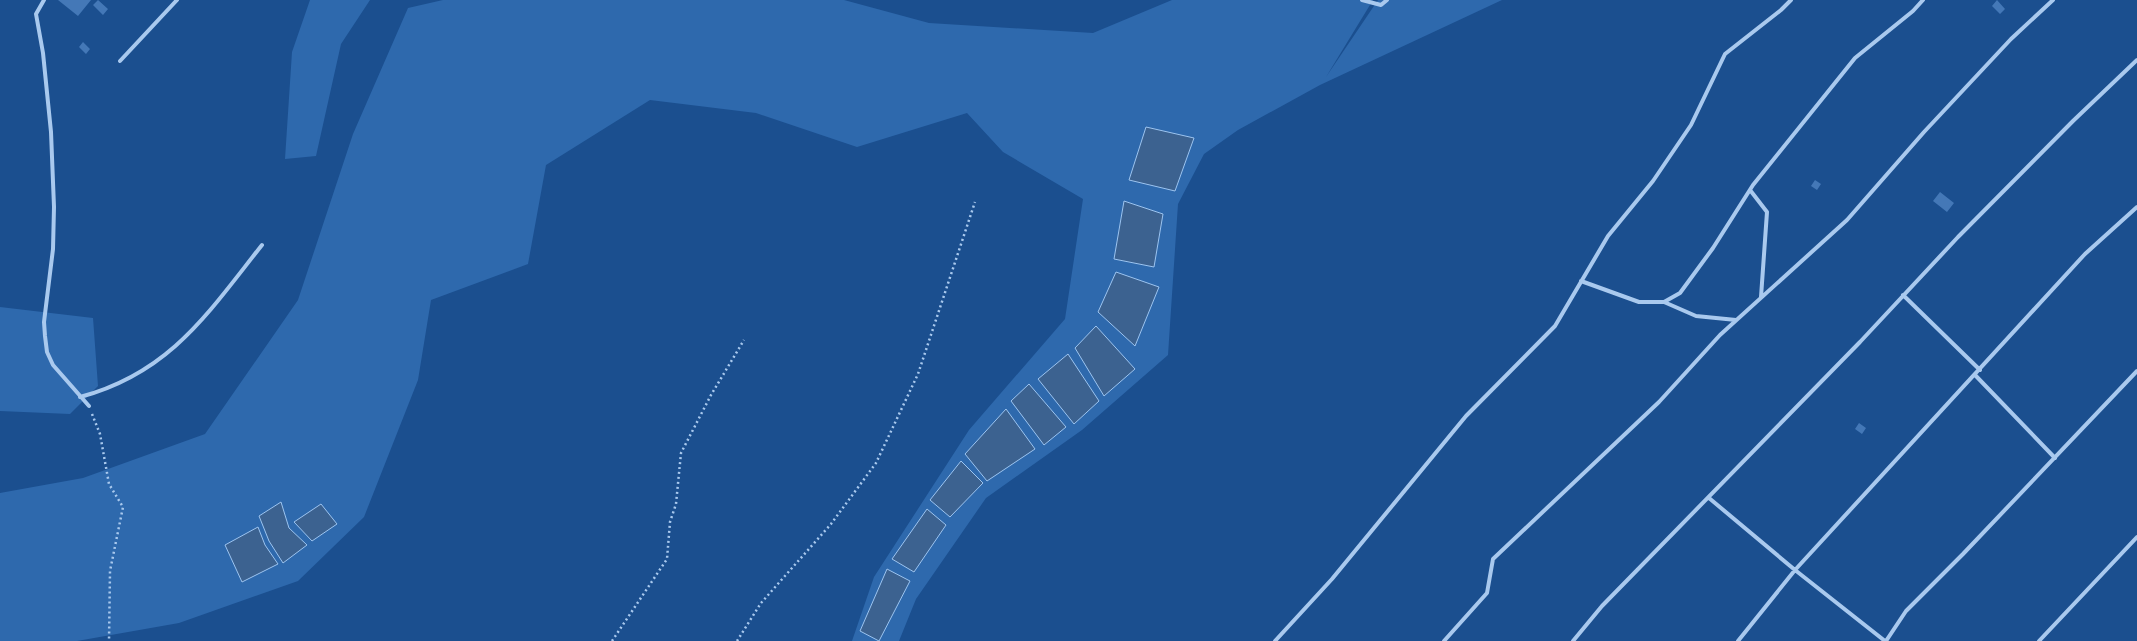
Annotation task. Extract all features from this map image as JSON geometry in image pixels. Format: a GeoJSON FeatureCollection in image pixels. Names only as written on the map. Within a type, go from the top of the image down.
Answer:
{"type":"FeatureCollection","features":[{"type":"Feature","properties":{"kind":"street"},"geometry":{"type":"LineString","coordinates":[[44,0],[36,14],[42,53],[50,132],[54,207],[53,249],[44,329],[47,352],[52,365],[89,406]]}},
{"type":"Feature","properties":{"kind":"street"},"geometry":{"type":"LineString","coordinates":[[120,61],[177,0]]}},
{"type":"Feature","properties":{"kind":"street"},"geometry":{"type":"LineString","coordinates":[[1362,0],[1381,6],[1387,0]]}},
{"type":"Feature","properties":{"kind":"street"},"geometry":{"type":"LineString","coordinates":[[1275,641],[1332,579],[1466,416],[1555,326],[1608,236],[1653,182],[1691,125],[1725,54],[1781,10],[1791,0]]}},
{"type":"Feature","properties":{"kind":"street"},"geometry":{"type":"LineString","coordinates":[[1664,302],[1680,293],[1713,248],[1750,190],[1793,134],[1855,58],[1913,11],[1923,0]]}},
{"type":"Feature","properties":{"kind":"street"},"geometry":{"type":"LineString","coordinates":[[1444,641],[1487,593],[1493,559],[1659,402],[1736,320],[1847,220],[1924,132],[1995,56],[2053,0]]}},
{"type":"Feature","properties":{"kind":"street"},"geometry":{"type":"LineString","coordinates":[[1573,641],[1602,606],[1709,498],[1750,452],[1860,342],[1998,196],[2137,60]]}},
{"type":"Feature","properties":{"kind":"street"},"geometry":{"type":"LineString","coordinates":[[1750,190],[1766,212],[1761,297]]}},
{"type":"Feature","properties":{"kind":"street"},"geometry":{"type":"LineString","coordinates":[[1738,641],[1795,570],[2085,254],[2137,207]]}},
{"type":"Feature","properties":{"kind":"street"},"geometry":{"type":"LineString","coordinates":[[80,397],[102,391],[117,384],[166,356],[205,316],[262,245]]}},
{"type":"Feature","properties":{"kind":"street"},"geometry":{"type":"LineString","coordinates":[[1581,281],[1639,302],[1664,302],[1696,316],[1736,320]]}},
{"type":"Feature","properties":{"kind":"street"},"geometry":{"type":"LineString","coordinates":[[1903,295],[1980,370]]}},
{"type":"Feature","properties":{"kind":"street"},"geometry":{"type":"LineString","coordinates":[[1709,498],[1795,570],[1886,641],[1906,611],[2055,458],[2137,371]]}},
{"type":"Feature","properties":{"kind":"street"},"geometry":{"type":"LineString","coordinates":[[1975,375],[2055,458]]}},
{"type":"Feature","properties":{"kind":"street"},"geometry":{"type":"LineString","coordinates":[[2039,641],[2137,537]]}},
{"type":"Feature","properties":{"kind":"path"},"geometry":{"type":"LineString","coordinates":[[737,641],[761,604],[831,524],[876,463],[918,374],[975,202]]}},
{"type":"Feature","properties":{"kind":"path"},"geometry":{"type":"LineString","coordinates":[[612,641],[667,559],[670,522],[676,504],[681,453],[711,395],[744,340]]}},
{"type":"Feature","properties":{"kind":"path"},"geometry":{"type":"LineString","coordinates":[[89,406],[100,434],[109,484],[123,507],[110,571],[109,641]]}},
{"type":"Feature","properties":{"kind":"shaded area"},"geometry":{"type":"Polygon","coordinates":[[[310,0],[370,0],[341,44],[316,156],[285,159],[292,52],[310,0]]]}},
{"type":"Feature","properties":{"kind":"shaded area"},"geometry":{"type":"Polygon","coordinates":[[[443,0],[844,0],[929,23],[1093,33],[1172,0],[1373,0],[1326,77],[1378,0],[1502,0],[1320,85],[1238,130],[1204,154],[1178,204],[1168,355],[1082,430],[986,498],[916,599],[899,641],[852,641],[874,577],[969,430],[1065,319],[1083,199],[1003,152],[967,113],[857,147],[756,113],[650,100],[546,165],[528,264],[431,300],[418,380],[364,517],[298,581],[179,623],[77,641],[0,641],[0,493],[83,478],[205,434],[298,300],[353,134],[408,8],[443,0]]]}},
{"type":"Feature","properties":{"kind":"shaded area"},"geometry":{"type":"Polygon","coordinates":[[[1146,127],[1194,138],[1175,191],[1129,180],[1146,127]]]}},
{"type":"Feature","properties":{"kind":"shaded area"},"geometry":{"type":"Polygon","coordinates":[[[1124,201],[1163,214],[1154,267],[1114,259],[1124,201]]]}},
{"type":"Feature","properties":{"kind":"shaded area"},"geometry":{"type":"Polygon","coordinates":[[[1116,272],[1159,287],[1135,346],[1098,312],[1116,272]]]}},
{"type":"Feature","properties":{"kind":"shaded area"},"geometry":{"type":"Polygon","coordinates":[[[0,307],[93,318],[98,386],[70,414],[0,411],[0,307]]]}},
{"type":"Feature","properties":{"kind":"shaded area"},"geometry":{"type":"Polygon","coordinates":[[[1096,326],[1135,369],[1104,396],[1075,348],[1096,326]]]}},
{"type":"Feature","properties":{"kind":"shaded area"},"geometry":{"type":"Polygon","coordinates":[[[1068,354],[1099,401],[1074,424],[1038,379],[1068,354]]]}},
{"type":"Feature","properties":{"kind":"shaded area"},"geometry":{"type":"Polygon","coordinates":[[[1029,384],[1066,427],[1044,445],[1011,401],[1029,384]]]}},
{"type":"Feature","properties":{"kind":"shaded area"},"geometry":{"type":"Polygon","coordinates":[[[1006,409],[1035,449],[987,481],[965,454],[1006,409]]]}},
{"type":"Feature","properties":{"kind":"shaded area"},"geometry":{"type":"Polygon","coordinates":[[[961,461],[983,483],[950,517],[930,500],[961,461]]]}},
{"type":"Feature","properties":{"kind":"shaded area"},"geometry":{"type":"Polygon","coordinates":[[[281,502],[289,528],[307,545],[283,563],[269,541],[259,516],[281,502]]]}},
{"type":"Feature","properties":{"kind":"shaded area"},"geometry":{"type":"Polygon","coordinates":[[[321,504],[337,524],[312,541],[294,522],[321,504]]]}},
{"type":"Feature","properties":{"kind":"shaded area"},"geometry":{"type":"Polygon","coordinates":[[[927,509],[946,525],[914,572],[892,559],[927,509]]]}},
{"type":"Feature","properties":{"kind":"shaded area"},"geometry":{"type":"Polygon","coordinates":[[[258,527],[265,545],[278,564],[242,582],[225,545],[258,527]]]}},
{"type":"Feature","properties":{"kind":"shaded area"},"geometry":{"type":"Polygon","coordinates":[[[887,569],[910,581],[879,641],[860,631],[887,569]]]}},
{"type":"Feature","properties":{"kind":"building"},"geometry":{"type":"Polygon","coordinates":[[[58,0],[91,0],[78,16],[58,0]]]}},
{"type":"Feature","properties":{"kind":"building"},"geometry":{"type":"Polygon","coordinates":[[[98,0],[108,9],[103,15],[93,5],[98,0]]]}},
{"type":"Feature","properties":{"kind":"building"},"geometry":{"type":"Polygon","coordinates":[[[1997,0],[2005,9],[2000,14],[1992,6],[1997,0]]]}},
{"type":"Feature","properties":{"kind":"building"},"geometry":{"type":"Polygon","coordinates":[[[83,42],[90,49],[86,54],[79,47],[83,42]]]}},
{"type":"Feature","properties":{"kind":"building"},"geometry":{"type":"Polygon","coordinates":[[[1815,180],[1821,184],[1817,190],[1811,186],[1815,180]]]}},
{"type":"Feature","properties":{"kind":"building"},"geometry":{"type":"Polygon","coordinates":[[[1940,192],[1954,203],[1947,212],[1933,201],[1940,192]]]}},
{"type":"Feature","properties":{"kind":"building"},"geometry":{"type":"Polygon","coordinates":[[[1859,423],[1866,428],[1862,434],[1855,429],[1859,423]]]}}]}
